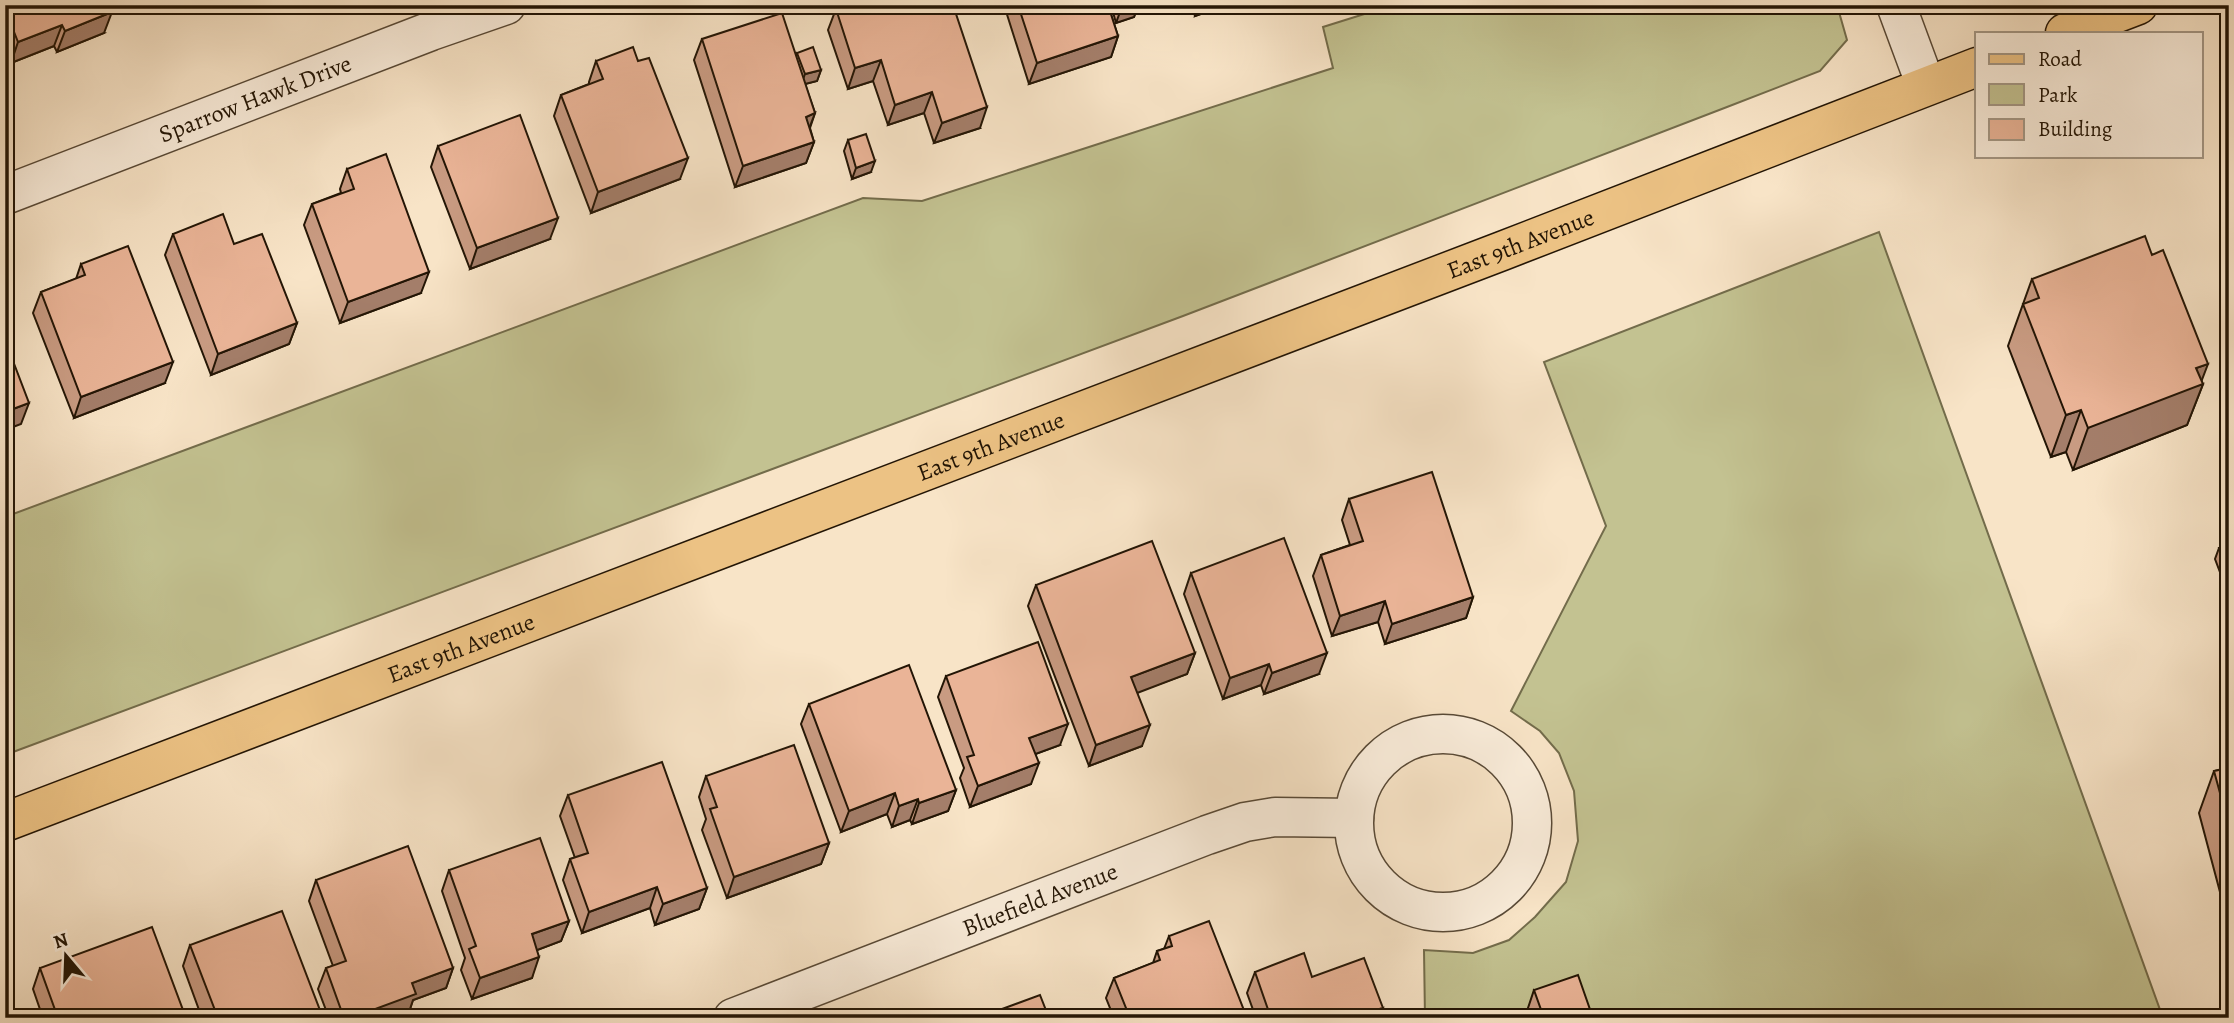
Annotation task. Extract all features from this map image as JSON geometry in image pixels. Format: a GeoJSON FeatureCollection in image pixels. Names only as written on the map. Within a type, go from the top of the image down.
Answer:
{"type":"FeatureCollection","features":[{"type":"Feature","properties":{"kind":"main road"},"geometry":{"type":"LineString","coordinates":[[2068,32],[2138,5]]}},
{"type":"Feature","properties":{"kind":"main road","name":"East 9th Avenue"},"geometry":{"type":"LineString","coordinates":[[5,822],[1975,68]]}},
{"type":"Feature","properties":{"kind":"street","name":"Sparrow Hawk Drive"},"geometry":{"type":"LineString","coordinates":[[5,195],[426,18],[506,5]]}},
{"type":"Feature","properties":{"kind":"street"},"geometry":{"type":"LineString","coordinates":[[1896,5],[1926,86]]}},
{"type":"Feature","properties":{"kind":"street"},"geometry":{"type":"LineString","coordinates":[[1436,733],[1466,736],[1493,748],[1515,768],[1529,795],[1533,825],[1528,854],[1513,880],[1490,900],[1462,911],[1433,912],[1404,905],[1380,888],[1363,864],[1354,836],[1354,818],[1354,807],[1364,780],[1383,756],[1408,741],[1436,733]]}},
{"type":"Feature","properties":{"kind":"street","name":"Bluefield Avenue"},"geometry":{"type":"LineString","coordinates":[[733,1018],[1232,827],[1275,817],[1354,818]]}},
{"type":"Feature","properties":{"kind":"green space"},"geometry":{"type":"Polygon","coordinates":[[[1393,5],[1837,5],[1847,40],[1820,71],[1183,316],[5,755],[5,517],[863,198],[922,201],[1333,68],[1323,27],[1393,5]]]}},
{"type":"Feature","properties":{"kind":"green space"},"geometry":{"type":"Polygon","coordinates":[[[1879,232],[2163,1018],[1425,1018],[1424,950],[1473,953],[1509,940],[1535,917],[1566,882],[1578,841],[1574,791],[1559,753],[1540,731],[1511,711],[1606,526],[1544,362],[1879,232]]]}},
{"type":"Feature","properties":{"kind":"building"},"geometry":{"type":"Polygon","coordinates":[[[5,5],[109,5],[112,12],[65,31],[62,25],[18,42],[5,5]]]}},
{"type":"Feature","properties":{"kind":"building"},"geometry":{"type":"Polygon","coordinates":[[[848,5],[953,5],[987,107],[942,123],[932,92],[895,105],[881,60],[855,68],[836,9],[848,5]]]}},
{"type":"Feature","properties":{"kind":"building"},"geometry":{"type":"Polygon","coordinates":[[[1018,5],[1108,5],[1118,36],[1037,63],[1018,5]]]}},
{"type":"Feature","properties":{"kind":"building"},"geometry":{"type":"Polygon","coordinates":[[[1118,5],[1138,5],[1138,6],[1120,12],[1118,5]]]}},
{"type":"Feature","properties":{"kind":"building"},"geometry":{"type":"Polygon","coordinates":[[[782,13],[815,113],[806,117],[814,142],[743,166],[702,39],[782,13]]]}},
{"type":"Feature","properties":{"kind":"building"},"geometry":{"type":"Polygon","coordinates":[[[633,47],[638,61],[649,58],[688,158],[598,192],[561,95],[603,79],[596,61],[633,47]]]}},
{"type":"Feature","properties":{"kind":"building"},"geometry":{"type":"Polygon","coordinates":[[[813,47],[821,70],[805,74],[797,53],[813,47]]]}},
{"type":"Feature","properties":{"kind":"building"},"geometry":{"type":"Polygon","coordinates":[[[520,115],[558,218],[477,248],[438,146],[520,115]]]}},
{"type":"Feature","properties":{"kind":"building"},"geometry":{"type":"Polygon","coordinates":[[[866,134],[875,161],[856,168],[848,140],[866,134]]]}},
{"type":"Feature","properties":{"kind":"building"},"geometry":{"type":"Polygon","coordinates":[[[386,154],[429,272],[348,302],[312,204],[354,189],[347,169],[386,154]]]}},
{"type":"Feature","properties":{"kind":"building"},"geometry":{"type":"Polygon","coordinates":[[[223,214],[234,244],[262,234],[297,323],[218,354],[173,234],[223,214]]]}},
{"type":"Feature","properties":{"kind":"building"},"geometry":{"type":"Polygon","coordinates":[[[2145,236],[2152,255],[2163,250],[2208,364],[2196,368],[2203,384],[2088,428],[2081,410],[2066,415],[2023,304],[2039,298],[2032,279],[2145,236]]]}},
{"type":"Feature","properties":{"kind":"building"},"geometry":{"type":"Polygon","coordinates":[[[128,246],[173,362],[81,397],[41,292],[85,275],[81,264],[128,246]]]}},
{"type":"Feature","properties":{"kind":"building"},"geometry":{"type":"Polygon","coordinates":[[[5,340],[29,403],[5,412],[5,340]]]}},
{"type":"Feature","properties":{"kind":"building"},"geometry":{"type":"Polygon","coordinates":[[[1432,472],[1473,597],[1392,624],[1385,601],[1340,616],[1321,555],[1363,541],[1349,499],[1432,472]]]}},
{"type":"Feature","properties":{"kind":"building"},"geometry":{"type":"Polygon","coordinates":[[[1284,538],[1327,653],[1272,673],[1269,664],[1230,678],[1191,573],[1284,538]]]}},
{"type":"Feature","properties":{"kind":"building"},"geometry":{"type":"Polygon","coordinates":[[[1152,541],[1195,653],[1131,677],[1150,725],[1096,745],[1036,585],[1152,541]]]}},
{"type":"Feature","properties":{"kind":"building"},"geometry":{"type":"Polygon","coordinates":[[[2229,545],[2229,574],[2219,548],[2229,545]]]}},
{"type":"Feature","properties":{"kind":"building"},"geometry":{"type":"Polygon","coordinates":[[[1038,642],[1068,724],[1029,738],[1039,763],[978,786],[967,757],[974,755],[946,676],[1038,642]]]}},
{"type":"Feature","properties":{"kind":"building"},"geometry":{"type":"Polygon","coordinates":[[[909,665],[956,790],[919,803],[918,799],[899,806],[895,793],[849,811],[809,704],[909,665]]]}},
{"type":"Feature","properties":{"kind":"building"},"geometry":{"type":"Polygon","coordinates":[[[794,745],[829,843],[734,877],[710,809],[717,807],[706,776],[794,745]]]}},
{"type":"Feature","properties":{"kind":"building"},"geometry":{"type":"Polygon","coordinates":[[[662,762],[707,888],[663,904],[657,887],[589,912],[570,859],[588,853],[568,795],[662,762]]]}},
{"type":"Feature","properties":{"kind":"building"},"geometry":{"type":"Polygon","coordinates":[[[2229,768],[2229,826],[2214,771],[2229,768]]]}},
{"type":"Feature","properties":{"kind":"building"},"geometry":{"type":"Polygon","coordinates":[[[540,838],[569,921],[532,934],[539,957],[480,978],[469,949],[476,946],[449,870],[540,838]]]}},
{"type":"Feature","properties":{"kind":"building"},"geometry":{"type":"Polygon","coordinates":[[[408,846],[453,968],[412,983],[416,994],[351,1018],[344,1018],[326,968],[346,961],[316,880],[408,846]]]}},
{"type":"Feature","properties":{"kind":"building"},"geometry":{"type":"Polygon","coordinates":[[[282,911],[323,1018],[218,1018],[190,945],[282,911]]]}},
{"type":"Feature","properties":{"kind":"building"},"geometry":{"type":"Polygon","coordinates":[[[1209,921],[1247,1018],[1130,1018],[1114,978],[1160,960],[1157,951],[1172,946],[1169,936],[1209,921]]]}},
{"type":"Feature","properties":{"kind":"building"},"geometry":{"type":"Polygon","coordinates":[[[152,927],[186,1018],[58,1018],[40,968],[152,927]]]}},
{"type":"Feature","properties":{"kind":"building"},"geometry":{"type":"Polygon","coordinates":[[[1304,953],[1312,977],[1364,958],[1383,1008],[1372,1011],[1375,1018],[1271,1018],[1255,972],[1304,953]]]}},
{"type":"Feature","properties":{"kind":"building"},"geometry":{"type":"Polygon","coordinates":[[[1578,975],[1593,1018],[1544,1018],[1534,990],[1578,975]]]}},
{"type":"Feature","properties":{"kind":"building"},"geometry":{"type":"Polygon","coordinates":[[[1040,995],[1049,1018],[983,1018],[983,1016],[1040,995]]]}}]}
